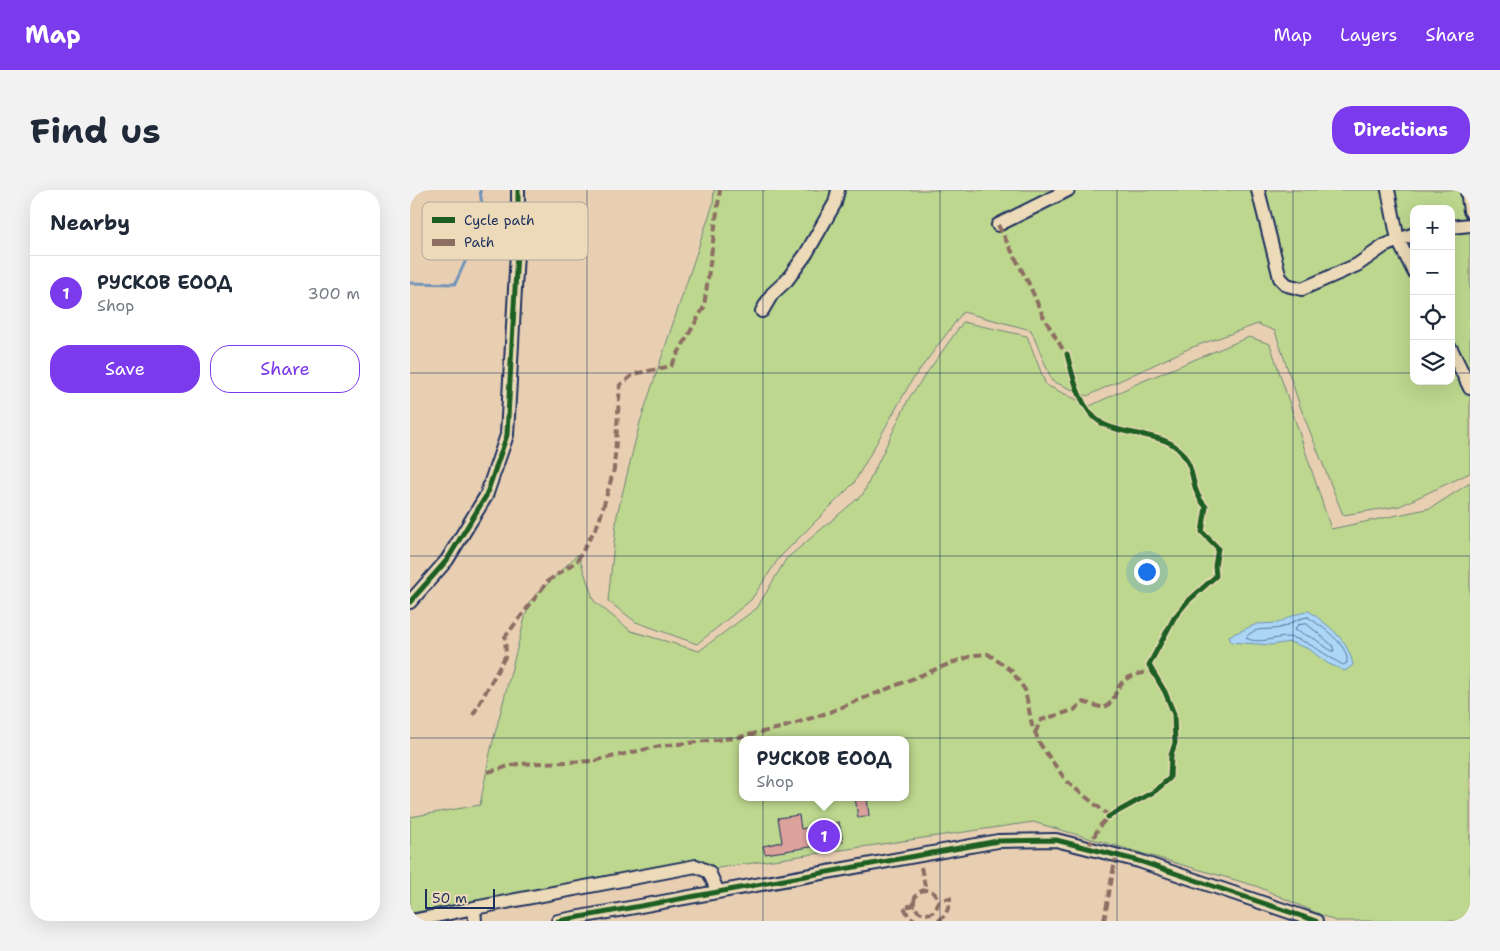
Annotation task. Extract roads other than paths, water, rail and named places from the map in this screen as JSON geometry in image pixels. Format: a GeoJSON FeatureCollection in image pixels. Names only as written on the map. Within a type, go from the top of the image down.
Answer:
{"type":"FeatureCollection","features":[{"type":"Feature","properties":{"kind":"street"},"geometry":{"type":"LineString","coordinates":[[762,311],[772,294],[787,280],[806,254],[835,203],[838,190]]}},
{"type":"Feature","properties":{"kind":"street"},"geometry":{"type":"LineString","coordinates":[[998,225],[1068,190]]}},
{"type":"Feature","properties":{"kind":"street"},"geometry":{"type":"LineString","coordinates":[[1258,190],[1280,278],[1287,285],[1302,289],[1357,265],[1384,246],[1410,236]]}},
{"type":"Feature","properties":{"kind":"street"},"geometry":{"type":"LineString","coordinates":[[1388,190],[1398,240],[1410,264]]}},
{"type":"Feature","properties":{"kind":"street"},"geometry":{"type":"LineString","coordinates":[[1467,190],[1470,212]]}},
{"type":"Feature","properties":{"kind":"street"},"geometry":{"type":"LineString","coordinates":[[1455,227],[1470,225]]}},
{"type":"Feature","properties":{"kind":"street"},"geometry":{"type":"LineString","coordinates":[[410,602],[447,560],[486,496],[507,435],[517,260]]}},
{"type":"Feature","properties":{"kind":"street"},"geometry":{"type":"LineString","coordinates":[[1455,357],[1470,388]]}},
{"type":"Feature","properties":{"kind":"street"},"geometry":{"type":"LineString","coordinates":[[558,921],[998,841],[1056,840],[1139,861],[1316,921]]}},
{"type":"Feature","properties":{"kind":"street"},"geometry":{"type":"LineString","coordinates":[[412,921],[475,914],[696,866],[709,872],[718,892]]}},
{"type":"Feature","properties":{"kind":"water"},"geometry":{"type":"Polygon","coordinates":[[[1309,611],[1337,634],[1347,648],[1353,665],[1345,671],[1327,663],[1309,649],[1290,642],[1271,645],[1231,642],[1229,636],[1257,624],[1278,623],[1294,615],[1309,611]]]}},
{"type":"Feature","properties":{"kind":"waterway"},"geometry":{"type":"LineString","coordinates":[[480,190],[482,202]]}},
{"type":"Feature","properties":{"kind":"waterway"},"geometry":{"type":"LineString","coordinates":[[410,283],[455,284],[466,260]]}},
{"type":"Feature","properties":{"kind":"place","name":"РУСКОВ ЕООД"},"geometry":{"type":"Point","coordinates":[824,836]}}]}
